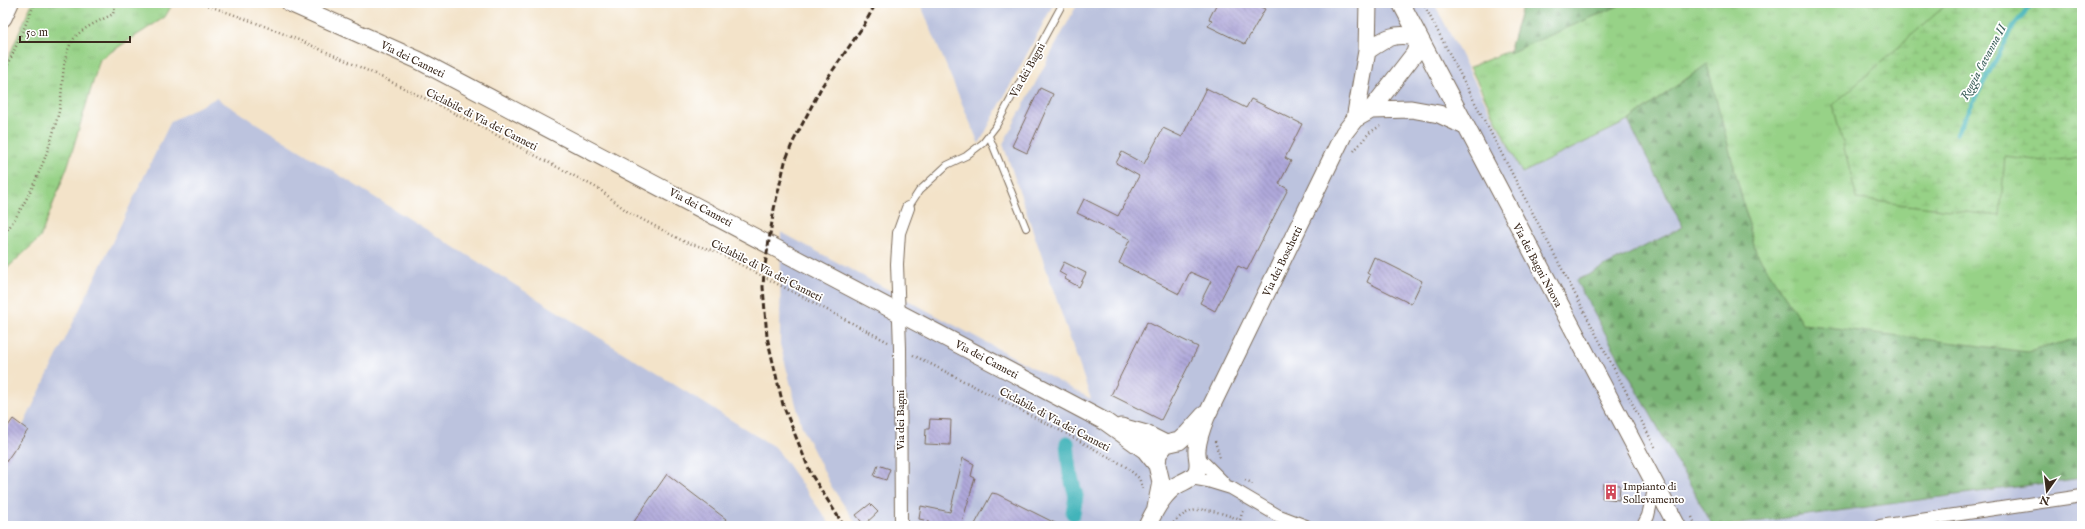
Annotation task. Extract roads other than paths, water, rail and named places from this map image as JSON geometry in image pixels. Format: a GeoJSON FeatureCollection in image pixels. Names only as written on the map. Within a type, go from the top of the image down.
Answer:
{"type":"FeatureCollection","features":[{"type":"Feature","properties":{"kind":"street"},"geometry":{"type":"LineString","coordinates":[[3,18],[10,3]]}},
{"type":"Feature","properties":{"kind":"street","name":"Via dei Canneti"},"geometry":{"type":"LineString","coordinates":[[290,3],[418,60],[768,242],[898,313],[1106,422],[1145,450],[1158,469]]}},
{"type":"Feature","properties":{"kind":"street","name":"Via dei Boschetti"},"geometry":{"type":"LineString","coordinates":[[1355,119],[1367,51],[1368,3]]}},
{"type":"Feature","properties":{"kind":"street","name":"Via dei Bagni Nuova"},"geometry":{"type":"LineString","coordinates":[[1401,3],[1677,526]]}},
{"type":"Feature","properties":{"kind":"street"},"geometry":{"type":"LineString","coordinates":[[1367,51],[1390,36],[1404,34],[1419,38]]}},
{"type":"Feature","properties":{"kind":"street","name":"Via dei Boschetti"},"geometry":{"type":"LineString","coordinates":[[1148,526],[1155,511],[1170,492],[1186,480],[1199,466],[1198,455],[1202,428],[1211,405],[1344,133],[1355,119],[1371,110],[1414,53],[1419,38]]}},
{"type":"Feature","properties":{"kind":"street","name":"Via dei Boschetti"},"geometry":{"type":"LineString","coordinates":[[1371,110],[1411,108],[1439,114],[1465,126]]}},
{"type":"Feature","properties":{"kind":"street","name":"Via dei Bagni"},"geometry":{"type":"LineString","coordinates":[[901,526],[900,348],[897,264],[899,233],[908,208]]}},
{"type":"Feature","properties":{"kind":"street","name":"Via dei Boschetti"},"geometry":{"type":"LineString","coordinates":[[1155,511],[1160,482],[1158,454],[1196,425],[1211,405]]}},
{"type":"Feature","properties":{"kind":"street","name":"Via dei Canneti"},"geometry":{"type":"LineString","coordinates":[[1106,422],[1173,442]]}},
{"type":"Feature","properties":{"kind":"street"},"geometry":{"type":"LineString","coordinates":[[1173,442],[1192,446],[1213,474],[1231,488],[1277,515],[1306,526]]}},
{"type":"Feature","properties":{"kind":"street"},"geometry":{"type":"LineString","coordinates":[[1158,469],[1169,481],[1208,480],[1231,488]]}},
{"type":"Feature","properties":{"kind":"street"},"geometry":{"type":"LineString","coordinates":[[1643,526],[1648,516],[1655,485]]}},
{"type":"Feature","properties":{"kind":"street"},"geometry":{"type":"LineString","coordinates":[[1880,526],[2082,496]]}},
{"type":"Feature","properties":{"kind":"lane","name":"Via dei Bagni"},"geometry":{"type":"LineString","coordinates":[[908,208],[919,191],[947,165],[966,156],[983,143],[996,126],[1063,3]]}},
{"type":"Feature","properties":{"kind":"lane"},"geometry":{"type":"LineString","coordinates":[[988,136],[1026,228]]}},
{"type":"Feature","properties":{"kind":"waterway","name":"Roggia Cavanna II"},"geometry":{"type":"LineString","coordinates":[[1956,134],[2015,24],[2033,3]]}},
{"type":"Feature","properties":{"kind":"waterway"},"geometry":{"type":"LineString","coordinates":[[1067,443],[1070,474],[1076,496],[1073,513]]}},
{"type":"Feature","properties":{"kind":"railway"},"geometry":{"type":"LineString","coordinates":[[844,526],[811,474],[783,405],[767,337],[763,287],[774,209],[785,162],[792,144],[822,86],[864,25],[876,3]]}},
{"type":"Feature","properties":{"kind":"place","name":"Impianto di Sollevamento"},"geometry":{"type":"Point","coordinates":[1611,492]}}]}
